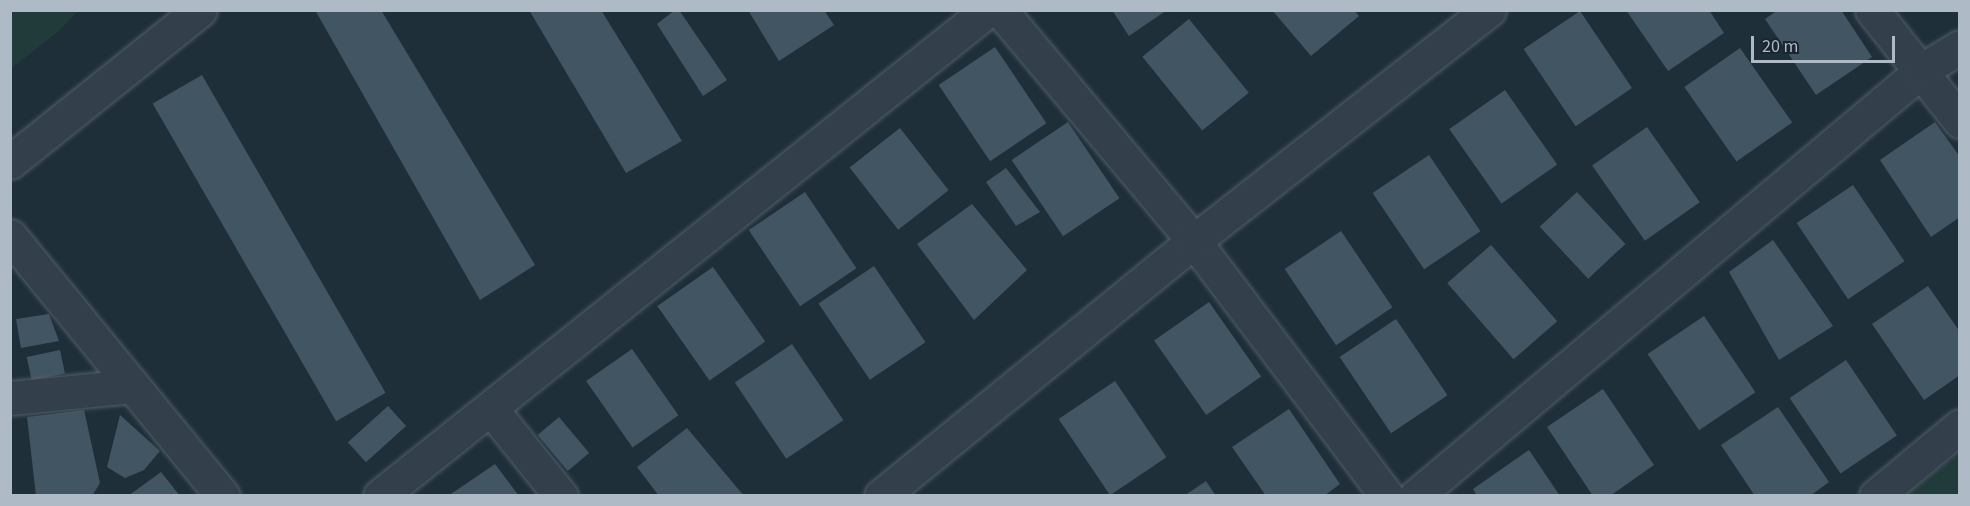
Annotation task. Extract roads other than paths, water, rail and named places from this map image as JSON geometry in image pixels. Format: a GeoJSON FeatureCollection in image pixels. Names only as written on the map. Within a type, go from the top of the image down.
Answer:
{"type":"FeatureCollection","features":[{"type":"Feature","properties":{"kind":"street"},"geometry":{"type":"LineString","coordinates":[[10,162],[200,10]]}},
{"type":"Feature","properties":{"kind":"street"},"geometry":{"type":"LineString","coordinates":[[380,495],[491,409],[988,10]]}},
{"type":"Feature","properties":{"kind":"street"},"geometry":{"type":"LineString","coordinates":[[1000,10],[1194,241],[1387,495]]}},
{"type":"Feature","properties":{"kind":"street"},"geometry":{"type":"LineString","coordinates":[[880,495],[1194,241],[1489,10]]}},
{"type":"Feature","properties":{"kind":"street"},"geometry":{"type":"LineString","coordinates":[[1872,10],[1922,70],[1959,121]]}},
{"type":"Feature","properties":{"kind":"street"},"geometry":{"type":"LineString","coordinates":[[1416,495],[1922,70],[1959,46]]}},
{"type":"Feature","properties":{"kind":"street"},"geometry":{"type":"LineString","coordinates":[[10,236],[223,495]]}},
{"type":"Feature","properties":{"kind":"street"},"geometry":{"type":"LineString","coordinates":[[10,398],[132,386]]}},
{"type":"Feature","properties":{"kind":"street"},"geometry":{"type":"LineString","coordinates":[[491,409],[561,495]]}},
{"type":"Feature","properties":{"kind":"street"},"geometry":{"type":"LineString","coordinates":[[1876,495],[1959,426]]}}]}
